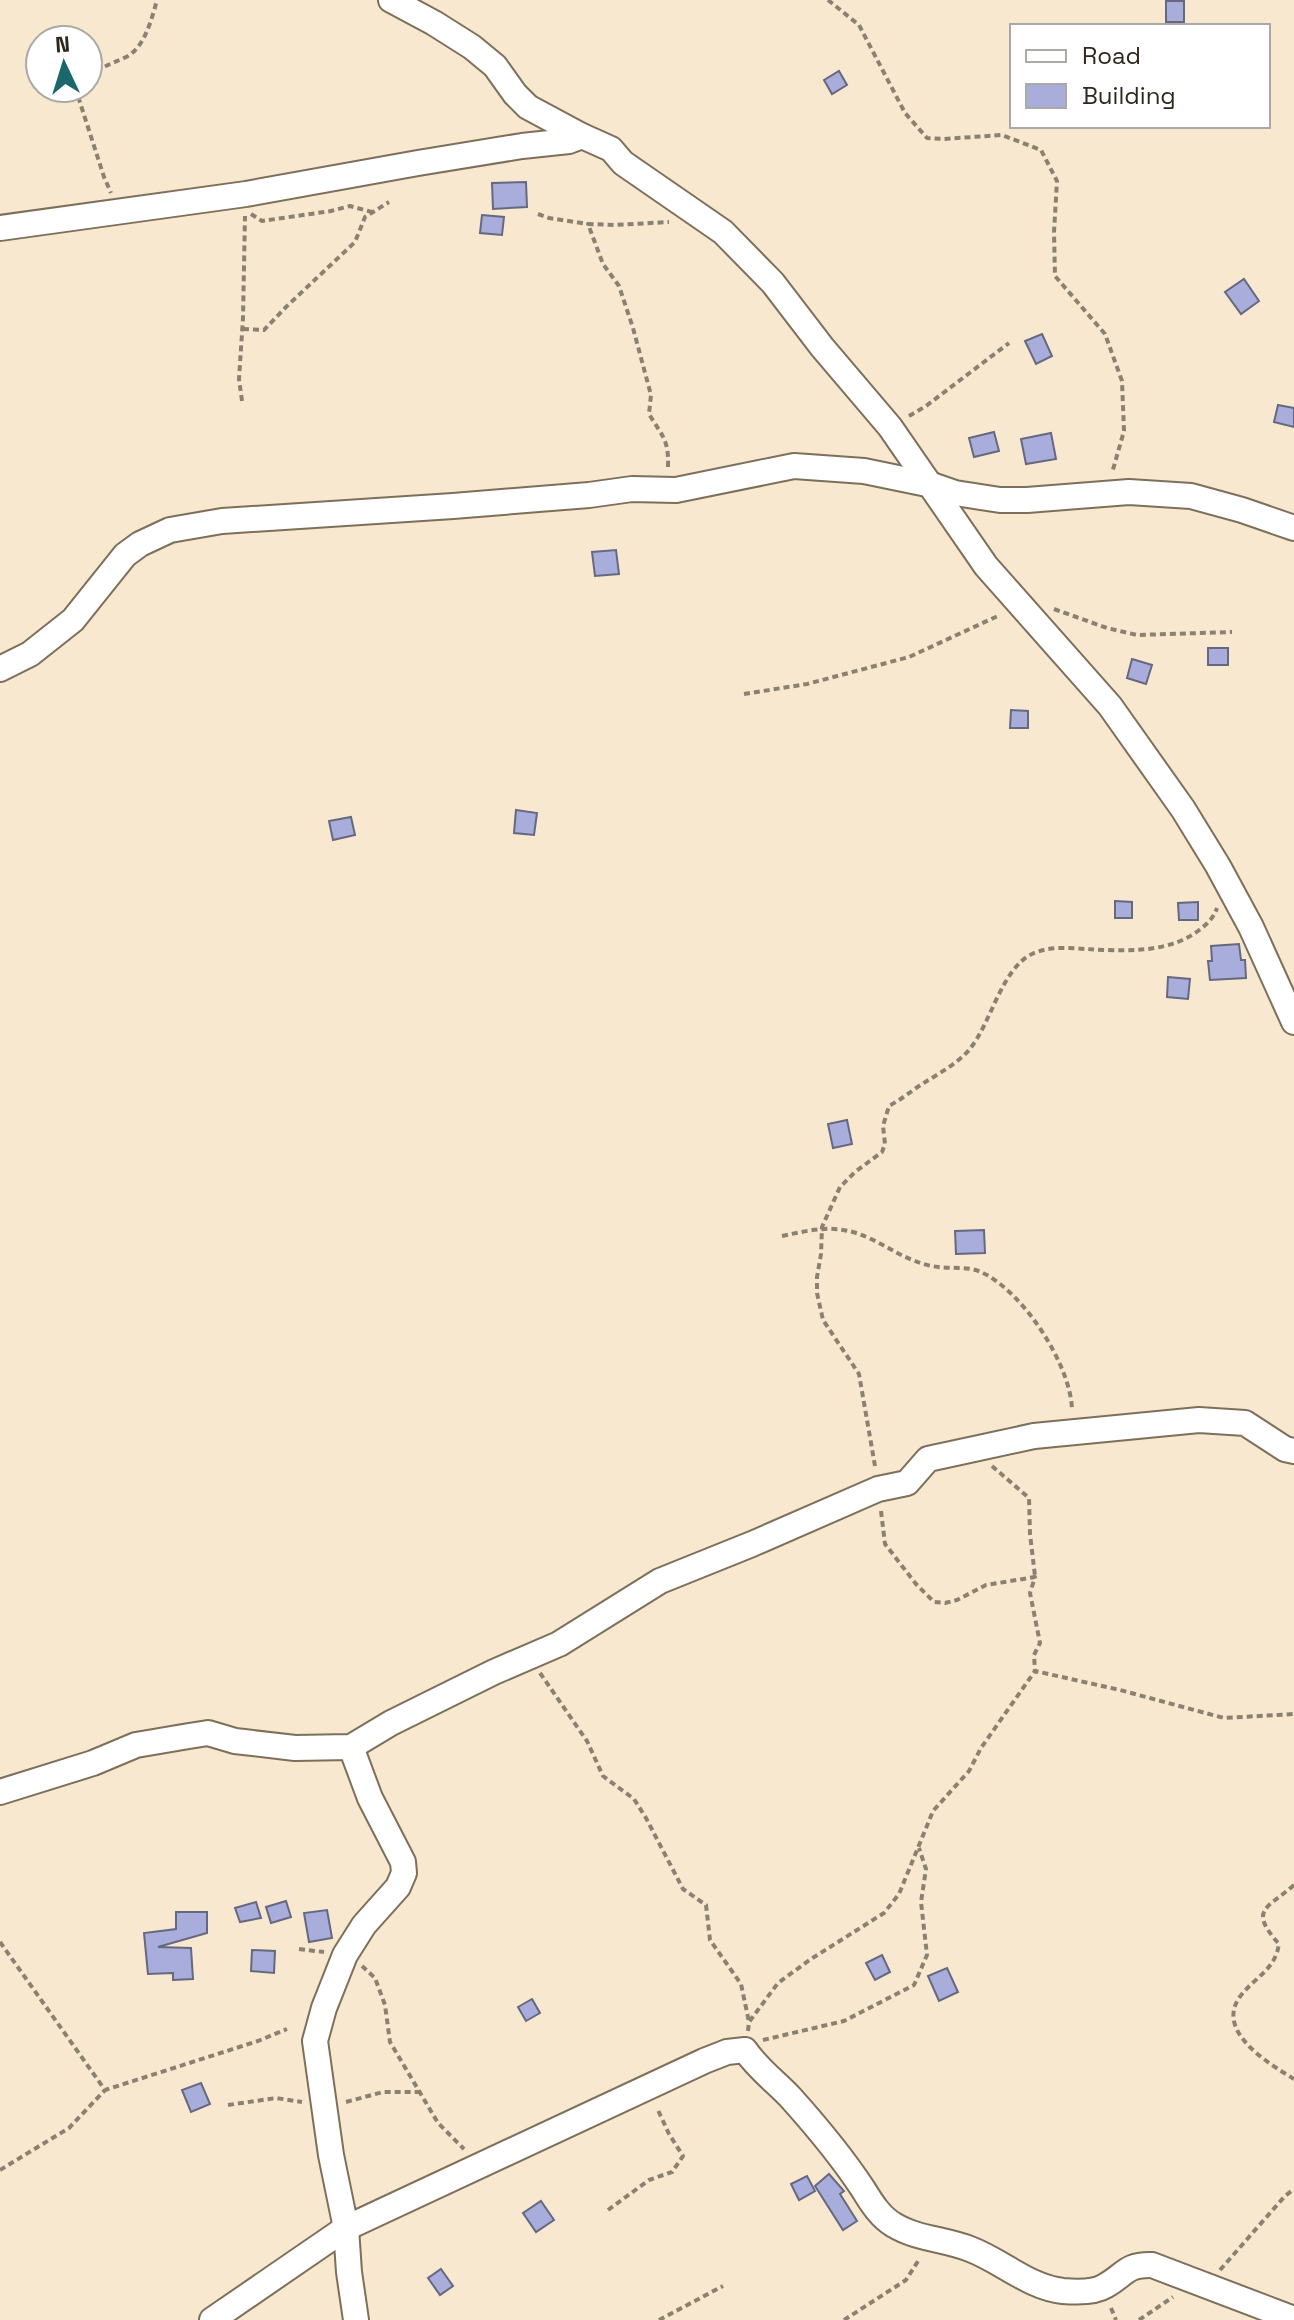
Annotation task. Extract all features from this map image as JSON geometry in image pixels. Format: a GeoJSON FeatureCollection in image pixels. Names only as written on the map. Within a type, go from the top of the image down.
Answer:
{"type":"FeatureCollection","features":[{"type":"Feature","properties":{"kind":"street"},"geometry":{"type":"LineString","coordinates":[[391,0],[472,47],[495,66],[528,107],[611,149],[623,163],[723,232],[773,283],[890,427],[986,566],[1110,706],[1183,809],[1251,927],[1294,1022]]}},
{"type":"Feature","properties":{"kind":"street"},"geometry":{"type":"LineString","coordinates":[[0,228],[246,194],[477,153],[569,141],[582,136]]}},
{"type":"Feature","properties":{"kind":"street"},"geometry":{"type":"LineString","coordinates":[[0,669],[55,637],[92,599],[125,555],[140,544],[170,530],[222,521],[453,506],[632,489],[676,490],[794,466],[864,471],[1000,500],[1129,492],[1191,496],[1294,528]]}},
{"type":"Feature","properties":{"kind":"street"},"geometry":{"type":"LineString","coordinates":[[0,1792],[93,1763],[136,1745],[208,1733],[235,1741],[295,1748],[351,1747],[391,1723],[559,1644],[660,1581],[878,1489],[907,1483],[928,1459],[1034,1436],[1199,1420],[1245,1423],[1285,1449],[1294,1451]]}},
{"type":"Feature","properties":{"kind":"street"},"geometry":{"type":"LineString","coordinates":[[351,1747],[370,1798],[403,1862],[404,1873],[398,1887],[364,1925],[345,1955],[315,2041],[331,2155],[346,2228],[356,2320]]}},
{"type":"Feature","properties":{"kind":"street"},"geometry":{"type":"LineString","coordinates":[[212,2320],[346,2228],[648,2087],[727,2052],[745,2050],[814,2124],[871,2204],[893,2225],[970,2249],[1031,2282],[1063,2291],[1102,2288],[1129,2268],[1152,2265],[1294,2319]]}},
{"type":"Feature","properties":{"kind":"path"},"geometry":{"type":"LineString","coordinates":[[104,67],[130,55],[142,41],[157,0]]}},
{"type":"Feature","properties":{"kind":"path"},"geometry":{"type":"LineString","coordinates":[[828,0],[859,25],[905,113],[927,138],[1002,135],[1041,150],[1057,181],[1055,276],[1105,334],[1122,381],[1124,431],[1112,472],[1099,496]]}},
{"type":"Feature","properties":{"kind":"path"},"geometry":{"type":"LineString","coordinates":[[81,104],[104,177],[119,210]]}},
{"type":"Feature","properties":{"kind":"path"},"geometry":{"type":"LineString","coordinates":[[243,329],[264,330],[355,242],[365,217],[389,202]]}},
{"type":"Feature","properties":{"kind":"path"},"geometry":{"type":"LineString","coordinates":[[242,401],[239,379],[245,211],[262,221],[350,206],[372,212]]}},
{"type":"Feature","properties":{"kind":"path"},"geometry":{"type":"LineString","coordinates":[[538,214],[588,224],[615,225],[683,221],[698,216]]}},
{"type":"Feature","properties":{"kind":"path"},"geometry":{"type":"LineString","coordinates":[[588,224],[603,264],[619,286],[651,395],[649,414],[668,446],[665,489]]}},
{"type":"Feature","properties":{"kind":"path"},"geometry":{"type":"LineString","coordinates":[[890,427],[926,406],[1009,343]]}},
{"type":"Feature","properties":{"kind":"path"},"geometry":{"type":"LineString","coordinates":[[744,694],[807,684],[909,657],[1021,606]]}},
{"type":"Feature","properties":{"kind":"path"},"geometry":{"type":"LineString","coordinates":[[1048,607],[1137,635],[1232,632]]}},
{"type":"Feature","properties":{"kind":"path"},"geometry":{"type":"LineString","coordinates":[[1035,1577],[986,1585],[957,1600],[934,1602],[885,1544],[859,1374],[823,1320],[817,1293],[822,1227],[840,1187],[882,1152],[885,1144],[883,1126],[889,1106],[968,1052],[1019,962],[1048,949],[1127,951],[1175,944],[1188,939],[1207,924],[1214,917],[1217,906]]}},
{"type":"Feature","properties":{"kind":"path"},"geometry":{"type":"LineString","coordinates":[[782,1236],[822,1227],[852,1232],[926,1265],[979,1271],[999,1283],[1022,1305],[1046,1336],[1071,1394],[1072,1432]]}},
{"type":"Feature","properties":{"kind":"path"},"geometry":{"type":"LineString","coordinates":[[749,2022],[778,1983],[884,1913],[899,1894],[933,1811],[969,1771],[981,1748],[1035,1671],[1034,1655],[1040,1643],[1030,1593],[1035,1577],[1029,1498],[972,1448]]}},
{"type":"Feature","properties":{"kind":"path"},"geometry":{"type":"LineString","coordinates":[[529,1658],[580,1730],[603,1776],[634,1799],[683,1889],[706,1905],[710,1940],[741,1984],[749,2022],[745,2050]]}},
{"type":"Feature","properties":{"kind":"path"},"geometry":{"type":"LineString","coordinates":[[1035,1671],[1224,1718],[1294,1714]]}},
{"type":"Feature","properties":{"kind":"path"},"geometry":{"type":"LineString","coordinates":[[745,2050],[761,2041],[844,2021],[914,1985],[927,1955],[921,1902],[926,1869],[918,1846]]}},
{"type":"Feature","properties":{"kind":"path"},"geometry":{"type":"LineString","coordinates":[[1294,1885],[1266,1907],[1262,1918],[1265,1928],[1279,1944],[1277,1960],[1240,1996],[1234,2012],[1237,2033],[1243,2040],[1294,2079]]}},
{"type":"Feature","properties":{"kind":"path"},"geometry":{"type":"LineString","coordinates":[[0,1942],[105,2090]]}},
{"type":"Feature","properties":{"kind":"path"},"geometry":{"type":"LineString","coordinates":[[299,1949],[345,1955],[375,1978],[385,2005],[390,2042],[438,2123],[479,2166]]}},
{"type":"Feature","properties":{"kind":"path"},"geometry":{"type":"LineString","coordinates":[[0,2170],[69,2128],[105,2090],[287,2029]]}},
{"type":"Feature","properties":{"kind":"path"},"geometry":{"type":"LineString","coordinates":[[608,2210],[649,2180],[672,2172],[683,2156],[669,2134],[648,2087]]}},
{"type":"Feature","properties":{"kind":"path"},"geometry":{"type":"LineString","coordinates":[[1139,2320],[1195,2282],[1211,2281],[1294,2189]]}},
{"type":"Feature","properties":{"kind":"path"},"geometry":{"type":"LineString","coordinates":[[844,2320],[906,2280],[933,2239]]}},
{"type":"Feature","properties":{"kind":"path"},"geometry":{"type":"LineString","coordinates":[[659,2320],[723,2286]]}},
{"type":"Feature","properties":{"kind":"building"},"geometry":{"type":"Polygon","coordinates":[[[1166,1],[1184,1],[1184,22],[1166,22],[1166,1]]]}},
{"type":"Feature","properties":{"kind":"building"},"geometry":{"type":"Polygon","coordinates":[[[839,71],[847,85],[832,94],[824,80],[839,71]]]}},
{"type":"Feature","properties":{"kind":"building"},"geometry":{"type":"Polygon","coordinates":[[[526,182],[527,207],[493,209],[492,183],[526,182]]]}},
{"type":"Feature","properties":{"kind":"building"},"geometry":{"type":"Polygon","coordinates":[[[482,215],[504,217],[502,235],[480,233],[482,215]]]}},
{"type":"Feature","properties":{"kind":"building"},"geometry":{"type":"Polygon","coordinates":[[[1244,279],[1259,301],[1241,314],[1225,292],[1244,279]]]}},
{"type":"Feature","properties":{"kind":"building"},"geometry":{"type":"Polygon","coordinates":[[[1042,334],[1052,356],[1036,364],[1025,341],[1042,334]]]}},
{"type":"Feature","properties":{"kind":"building"},"geometry":{"type":"Polygon","coordinates":[[[1278,405],[1294,408],[1294,427],[1274,422],[1278,405]]]}},
{"type":"Feature","properties":{"kind":"building"},"geometry":{"type":"Polygon","coordinates":[[[994,432],[999,451],[974,457],[969,438],[994,432]]]}},
{"type":"Feature","properties":{"kind":"building"},"geometry":{"type":"Polygon","coordinates":[[[1051,433],[1056,459],[1026,464],[1021,439],[1051,433]]]}},
{"type":"Feature","properties":{"kind":"building"},"geometry":{"type":"Polygon","coordinates":[[[616,550],[619,574],[595,576],[592,552],[616,550]]]}},
{"type":"Feature","properties":{"kind":"building"},"geometry":{"type":"Polygon","coordinates":[[[1208,648],[1228,648],[1228,665],[1208,665],[1208,648]]]}},
{"type":"Feature","properties":{"kind":"building"},"geometry":{"type":"Polygon","coordinates":[[[1132,659],[1152,665],[1146,684],[1127,678],[1132,659]]]}},
{"type":"Feature","properties":{"kind":"building"},"geometry":{"type":"Polygon","coordinates":[[[1011,710],[1028,711],[1028,728],[1010,728],[1011,710]]]}},
{"type":"Feature","properties":{"kind":"building"},"geometry":{"type":"Polygon","coordinates":[[[516,810],[537,813],[534,835],[514,833],[516,810]]]}},
{"type":"Feature","properties":{"kind":"building"},"geometry":{"type":"Polygon","coordinates":[[[351,817],[355,835],[333,840],[329,821],[351,817]]]}},
{"type":"Feature","properties":{"kind":"building"},"geometry":{"type":"Polygon","coordinates":[[[1115,901],[1132,902],[1132,918],[1115,918],[1115,901]]]}},
{"type":"Feature","properties":{"kind":"building"},"geometry":{"type":"Polygon","coordinates":[[[1198,902],[1198,920],[1179,920],[1178,903],[1198,902]]]}},
{"type":"Feature","properties":{"kind":"building"},"geometry":{"type":"Polygon","coordinates":[[[1239,944],[1241,960],[1245,960],[1246,978],[1210,980],[1208,961],[1212,961],[1211,946],[1239,944]]]}},
{"type":"Feature","properties":{"kind":"building"},"geometry":{"type":"Polygon","coordinates":[[[1168,977],[1190,979],[1188,999],[1167,997],[1168,977]]]}},
{"type":"Feature","properties":{"kind":"building"},"geometry":{"type":"Polygon","coordinates":[[[847,1120],[852,1144],[833,1148],[828,1124],[847,1120]]]}},
{"type":"Feature","properties":{"kind":"building"},"geometry":{"type":"Polygon","coordinates":[[[984,1230],[985,1253],[956,1254],[955,1231],[984,1230]]]}},
{"type":"Feature","properties":{"kind":"building"},"geometry":{"type":"Polygon","coordinates":[[[286,1901],[291,1917],[271,1923],[266,1907],[286,1901]]]}},
{"type":"Feature","properties":{"kind":"building"},"geometry":{"type":"Polygon","coordinates":[[[256,1902],[261,1918],[240,1922],[235,1908],[256,1902]]]}},
{"type":"Feature","properties":{"kind":"building"},"geometry":{"type":"Polygon","coordinates":[[[327,1910],[332,1938],[309,1942],[304,1913],[327,1910]]]}},
{"type":"Feature","properties":{"kind":"building"},"geometry":{"type":"Polygon","coordinates":[[[176,1912],[207,1912],[207,1933],[158,1947],[191,1948],[193,1979],[173,1980],[173,1973],[148,1974],[144,1933],[176,1929],[176,1912]]]}},
{"type":"Feature","properties":{"kind":"building"},"geometry":{"type":"Polygon","coordinates":[[[252,1950],[275,1951],[274,1973],[251,1971],[252,1950]]]}},
{"type":"Feature","properties":{"kind":"building"},"geometry":{"type":"Polygon","coordinates":[[[882,1955],[890,1972],[875,1980],[866,1963],[882,1955]]]}},
{"type":"Feature","properties":{"kind":"building"},"geometry":{"type":"Polygon","coordinates":[[[947,1968],[958,1992],[939,2001],[928,1976],[947,1968]]]}},
{"type":"Feature","properties":{"kind":"building"},"geometry":{"type":"Polygon","coordinates":[[[532,1999],[540,2013],[526,2021],[518,2007],[532,1999]]]}},
{"type":"Feature","properties":{"kind":"building"},"geometry":{"type":"Polygon","coordinates":[[[201,2083],[210,2104],[191,2112],[182,2090],[201,2083]]]}},
{"type":"Feature","properties":{"kind":"building"},"geometry":{"type":"Polygon","coordinates":[[[829,2174],[844,2191],[840,2194],[857,2221],[843,2230],[815,2186],[829,2174]]]}},
{"type":"Feature","properties":{"kind":"building"},"geometry":{"type":"Polygon","coordinates":[[[807,2176],[815,2191],[799,2200],[791,2184],[807,2176]]]}},
{"type":"Feature","properties":{"kind":"building"},"geometry":{"type":"Polygon","coordinates":[[[541,2201],[554,2220],[536,2232],[523,2213],[541,2201]]]}},
{"type":"Feature","properties":{"kind":"building"},"geometry":{"type":"Polygon","coordinates":[[[441,2269],[453,2286],[440,2295],[428,2278],[441,2269]]]}}]}
